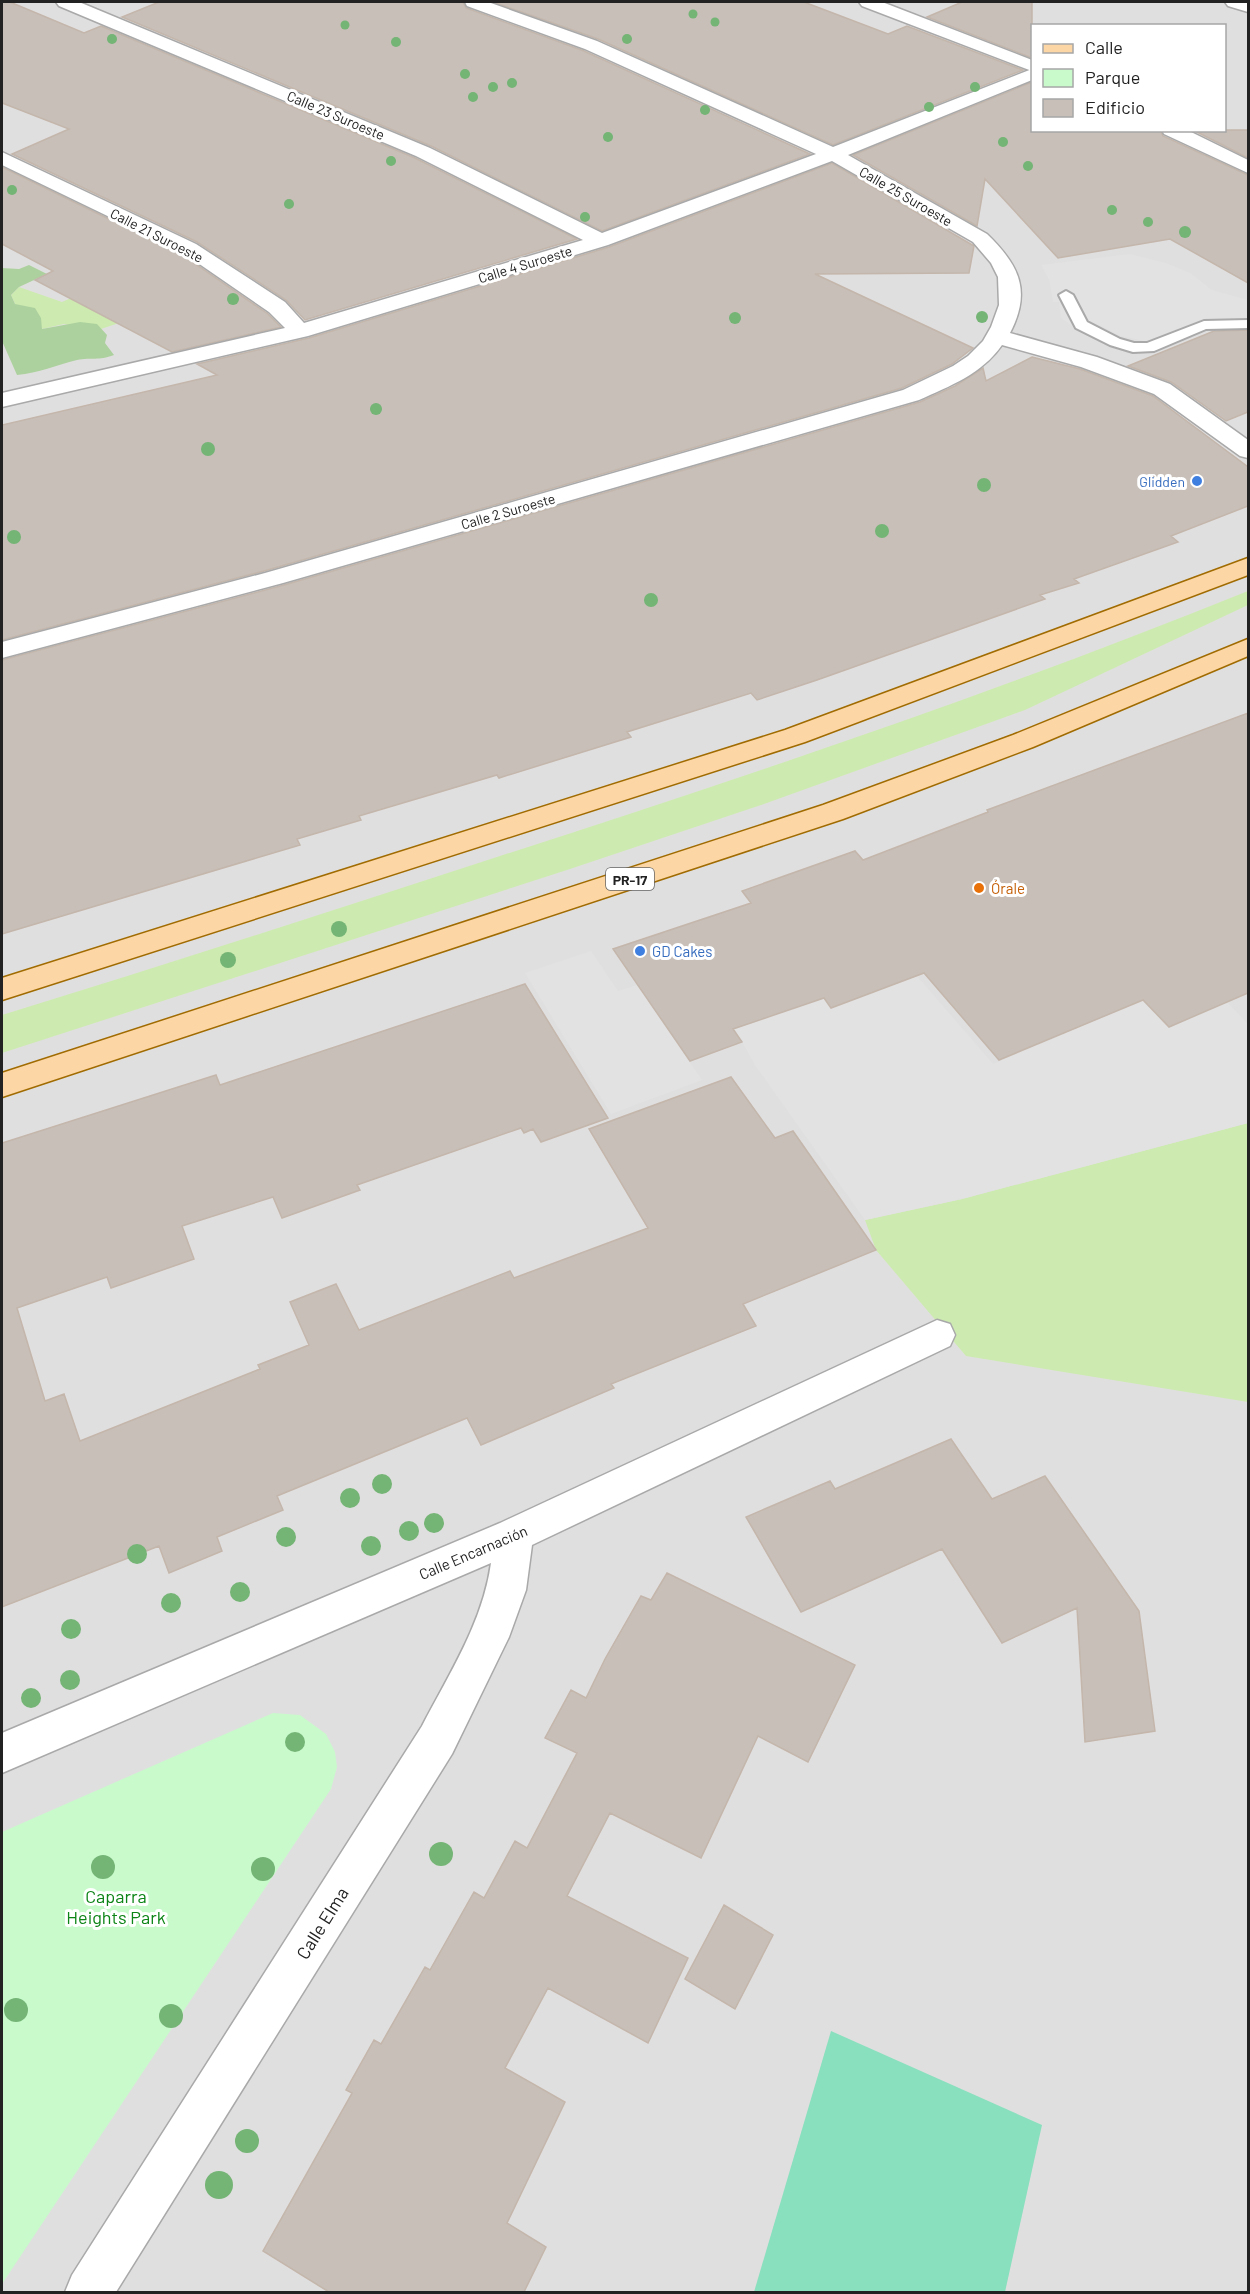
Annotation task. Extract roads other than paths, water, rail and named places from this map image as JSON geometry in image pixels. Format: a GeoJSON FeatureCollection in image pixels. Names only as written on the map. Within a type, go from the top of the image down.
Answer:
{"type":"FeatureCollection","features":[{"type":"Feature","properties":{"kind":"main road"},"geometry":{"type":"LineString","coordinates":[[2,989],[795,736],[1248,566]]}},
{"type":"Feature","properties":{"kind":"main road","name":"PR-17"},"geometry":{"type":"LineString","coordinates":[[2,1085],[834,812],[1023,741],[1248,647]]}},
{"type":"Feature","properties":{"kind":"street","name":"Calle 23 Suroeste"},"geometry":{"type":"LineString","coordinates":[[64,2],[423,152],[601,241]]}},
{"type":"Feature","properties":{"kind":"street","name":"Calle 25 Suroeste"},"geometry":{"type":"LineString","coordinates":[[473,2],[591,45],[833,154],[980,238],[998,257],[1010,282],[1009,307],[998,337]]}},
{"type":"Feature","properties":{"kind":"street"},"geometry":{"type":"LineString","coordinates":[[868,2],[1031,66]]}},
{"type":"Feature","properties":{"kind":"street"},"geometry":{"type":"LineString","coordinates":[[1234,2],[1248,7]]}},
{"type":"Feature","properties":{"kind":"street","name":"Calle 4 Suroeste"},"geometry":{"type":"LineString","coordinates":[[2,400],[300,331],[601,241],[833,154],[1031,74]]}},
{"type":"Feature","properties":{"kind":"street"},"geometry":{"type":"LineString","coordinates":[[1175,132],[1248,167]]}},
{"type":"Feature","properties":{"kind":"street","name":"Calle 21 Suroeste"},"geometry":{"type":"LineString","coordinates":[[2,158],[189,248],[278,307],[300,331]]}},
{"type":"Feature","properties":{"kind":"street"},"geometry":{"type":"LineString","coordinates":[[998,337],[1089,362],[1162,389],[1248,451]]}},
{"type":"Feature","properties":{"kind":"street","name":"Calle 2 Suroeste"},"geometry":{"type":"LineString","coordinates":[[2,650],[274,578],[911,395],[948,379],[977,360],[998,337]]}},
{"type":"Feature","properties":{"kind":"street","name":"Calle Encarnación"},"geometry":{"type":"LineString","coordinates":[[2,1753],[514,1535],[937,1335]]}},
{"type":"Feature","properties":{"kind":"street","name":"Calle Elma"},"geometry":{"type":"LineString","coordinates":[[90,2292],[437,1740],[489,1637],[507,1590],[514,1535]]}},
{"type":"Feature","properties":{"kind":"lane"},"geometry":{"type":"LineString","coordinates":[[1066,295],[1081,325],[1133,348],[1149,348],[1204,325],[1248,324]]}},
{"type":"Feature","properties":{"kind":"place","name":"Glidden"},"geometry":{"type":"Point","coordinates":[1197,481]}},
{"type":"Feature","properties":{"kind":"place","name":"Órale"},"geometry":{"type":"Point","coordinates":[979,888]}},
{"type":"Feature","properties":{"kind":"place","name":"GD Cakes"},"geometry":{"type":"Point","coordinates":[640,951]}},
{"type":"Feature","properties":{"kind":"park label","name":"Caparra Heights Park"},"geometry":{"type":"Point","coordinates":[116,1906]}}]}
